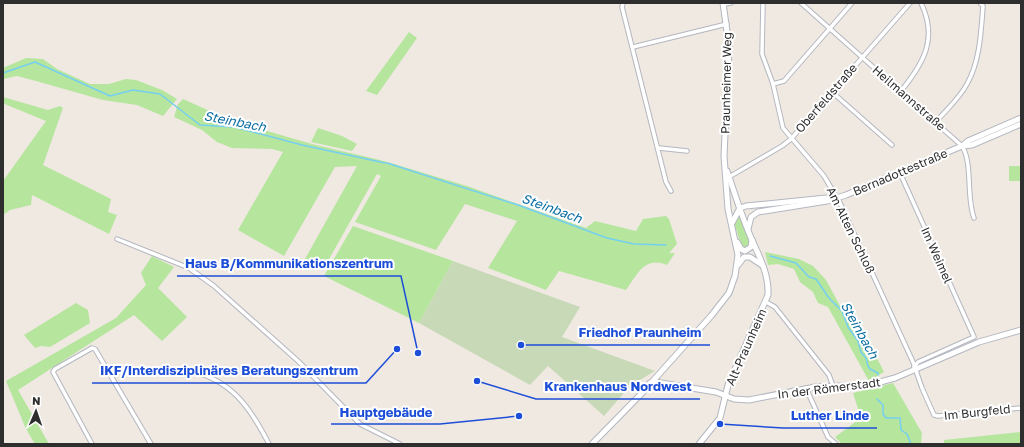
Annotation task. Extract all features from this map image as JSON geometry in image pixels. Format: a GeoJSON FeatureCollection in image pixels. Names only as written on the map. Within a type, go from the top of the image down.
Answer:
{"type":"FeatureCollection","features":[{"type":"Feature","properties":{"kind":"main road","name":"Praunheimer Weg"},"geometry":{"type":"LineString","coordinates":[[592,444],[650,383],[723,302],[732,285],[737,268],[738,256],[727,198],[725,164],[729,46],[724,4]]}},
{"type":"Feature","properties":{"kind":"main road","name":"Bernadottestraße"},"geometry":{"type":"LineString","coordinates":[[837,198],[900,173],[1021,118]]}},
{"type":"Feature","properties":{"kind":"main road","name":"Bernadottestraße"},"geometry":{"type":"LineString","coordinates":[[962,146],[972,145],[1021,124]]}},
{"type":"Feature","properties":{"kind":"main road","name":"Praunheimer Weg"},"geometry":{"type":"LineString","coordinates":[[725,164],[748,230],[764,267]]}},
{"type":"Feature","properties":{"kind":"main road"},"geometry":{"type":"LineString","coordinates":[[732,225],[735,215],[740,208],[837,198]]}},
{"type":"Feature","properties":{"kind":"main road"},"geometry":{"type":"LineString","coordinates":[[748,230],[751,217],[758,212],[837,198]]}},
{"type":"Feature","properties":{"kind":"main road"},"geometry":{"type":"LineString","coordinates":[[735,238],[741,249],[745,251],[751,247],[752,240]]}},
{"type":"Feature","properties":{"kind":"main road"},"geometry":{"type":"LineString","coordinates":[[737,268],[740,260],[750,257],[764,267]]}},
{"type":"Feature","properties":{"kind":"main road","name":"Alt-Praunheim"},"geometry":{"type":"LineString","coordinates":[[699,444],[720,418],[728,385],[766,302],[768,287],[764,267]]}},
{"type":"Feature","properties":{"kind":"main road","name":"In der Römerstadt"},"geometry":{"type":"LineString","coordinates":[[650,383],[655,382],[710,391],[726,395],[734,399],[749,400],[806,388],[869,385],[915,369],[979,342],[1021,330]]}},
{"type":"Feature","properties":{"kind":"street"},"geometry":{"type":"LineString","coordinates":[[623,3],[622,7],[659,148],[666,182],[671,191]]}},
{"type":"Feature","properties":{"kind":"street"},"geometry":{"type":"LineString","coordinates":[[724,4],[731,3]]}},
{"type":"Feature","properties":{"kind":"street","name":"Am Alten Schloß"},"geometry":{"type":"LineString","coordinates":[[763,3],[762,54],[773,84],[783,128],[824,176],[837,198],[915,369]]}},
{"type":"Feature","properties":{"kind":"street","name":"Heilmannstraße"},"geometry":{"type":"LineString","coordinates":[[800,3],[962,146]]}},
{"type":"Feature","properties":{"kind":"street"},"geometry":{"type":"LineString","coordinates":[[773,84],[784,81],[852,3]]}},
{"type":"Feature","properties":{"kind":"street","name":"Oberfeldstraße"},"geometry":{"type":"LineString","coordinates":[[729,177],[782,146],[791,139],[910,3]]}},
{"type":"Feature","properties":{"kind":"street"},"geometry":{"type":"LineString","coordinates":[[901,91],[918,69],[929,39],[929,26],[921,3]]}},
{"type":"Feature","properties":{"kind":"street"},"geometry":{"type":"LineString","coordinates":[[936,122],[967,84],[976,61],[983,6],[980,3]]}},
{"type":"Feature","properties":{"kind":"street"},"geometry":{"type":"LineString","coordinates":[[633,47],[727,24]]}},
{"type":"Feature","properties":{"kind":"street"},"geometry":{"type":"LineString","coordinates":[[832,92],[892,145]]}},
{"type":"Feature","properties":{"kind":"street","name":"Bernadottestraße"},"geometry":{"type":"LineString","coordinates":[[962,146],[966,157],[970,203],[974,218]]}},
{"type":"Feature","properties":{"kind":"street"},"geometry":{"type":"LineString","coordinates":[[659,148],[687,151]]}},
{"type":"Feature","properties":{"kind":"street","name":"Im Weimel"},"geometry":{"type":"LineString","coordinates":[[900,173],[974,337]]}},
{"type":"Feature","properties":{"kind":"street"},"geometry":{"type":"LineString","coordinates":[[117,239],[189,268],[214,286],[298,361],[360,424],[400,444]]}},
{"type":"Feature","properties":{"kind":"street"},"geometry":{"type":"LineString","coordinates":[[766,302],[775,307],[829,375],[833,386]]}},
{"type":"Feature","properties":{"kind":"street","name":"In der Römerstadt"},"geometry":{"type":"LineString","coordinates":[[915,369],[918,362],[974,337]]}},
{"type":"Feature","properties":{"kind":"street"},"geometry":{"type":"LineString","coordinates":[[92,444],[53,372],[55,369],[92,348],[95,348],[151,444]]}},
{"type":"Feature","properties":{"kind":"street"},"geometry":{"type":"LineString","coordinates":[[186,369],[214,378],[239,396],[269,444]]}},
{"type":"Feature","properties":{"kind":"street","name":"Im Burgfeld"},"geometry":{"type":"LineString","coordinates":[[915,369],[934,415],[938,416],[1021,408]]}},
{"type":"Feature","properties":{"kind":"street"},"geometry":{"type":"LineString","coordinates":[[806,388],[828,437],[836,444]]}},
{"type":"Feature","properties":{"kind":"green space"},"geometry":{"type":"Polygon","coordinates":[[[409,32],[417,38],[377,95],[366,91],[409,32]]]}},
{"type":"Feature","properties":{"kind":"green space"},"geometry":{"type":"Polygon","coordinates":[[[26,58],[43,59],[57,69],[90,84],[109,84],[126,79],[136,80],[162,90],[177,99],[163,116],[137,105],[103,100],[17,76],[3,79],[3,68],[26,58]]]}},
{"type":"Feature","properties":{"kind":"green space"},"geometry":{"type":"Polygon","coordinates":[[[3,97],[48,110],[60,106],[63,108],[43,165],[111,199],[108,212],[117,215],[109,234],[32,195],[31,205],[10,210],[3,215],[3,181],[46,121],[3,103],[3,97]]]}},
{"type":"Feature","properties":{"kind":"green space"},"geometry":{"type":"Polygon","coordinates":[[[183,99],[232,121],[312,144],[384,161],[467,186],[586,228],[595,221],[636,231],[643,219],[666,216],[669,219],[677,244],[669,253],[675,253],[667,265],[653,263],[642,268],[626,290],[559,271],[546,290],[488,268],[517,221],[465,204],[436,250],[355,222],[381,176],[377,174],[324,268],[305,259],[357,166],[335,167],[284,256],[238,230],[283,152],[272,149],[232,148],[217,142],[202,130],[174,117],[178,104],[183,99]]]}},
{"type":"Feature","properties":{"kind":"green space"},"geometry":{"type":"Polygon","coordinates":[[[318,128],[342,136],[357,144],[352,151],[311,142],[318,128]]]}},
{"type":"Feature","properties":{"kind":"green space"},"geometry":{"type":"Polygon","coordinates":[[[1009,166],[1021,166],[1021,181],[1009,181],[1009,166]]]}},
{"type":"Feature","properties":{"kind":"green space"},"geometry":{"type":"Polygon","coordinates":[[[740,213],[750,244],[747,248],[744,248],[741,245],[734,222],[740,213]]]}},
{"type":"Feature","properties":{"kind":"green space"},"geometry":{"type":"Polygon","coordinates":[[[353,226],[453,261],[419,323],[324,276],[353,226]]]}},
{"type":"Feature","properties":{"kind":"green space"},"geometry":{"type":"Polygon","coordinates":[[[765,252],[799,259],[813,266],[826,280],[869,359],[876,356],[884,372],[869,381],[828,307],[818,303],[813,292],[800,282],[794,269],[778,264],[768,265],[765,252]]]}},
{"type":"Feature","properties":{"kind":"green space"},"geometry":{"type":"Polygon","coordinates":[[[152,256],[174,267],[158,288],[187,317],[162,341],[134,315],[18,390],[49,444],[35,444],[26,429],[6,381],[116,318],[146,285],[141,273],[152,256]]]}},
{"type":"Feature","properties":{"kind":"green space"},"geometry":{"type":"Polygon","coordinates":[[[453,261],[580,307],[562,337],[655,371],[630,386],[604,416],[548,366],[530,385],[419,323],[453,261]]]}},
{"type":"Feature","properties":{"kind":"green space"},"geometry":{"type":"Polygon","coordinates":[[[76,303],[88,310],[90,323],[50,347],[41,346],[35,348],[24,335],[76,303]]]}},
{"type":"Feature","properties":{"kind":"green space"},"geometry":{"type":"Polygon","coordinates":[[[893,383],[922,433],[921,444],[842,444],[835,437],[861,418],[853,393],[893,383]]]}},
{"type":"Feature","properties":{"kind":"green space"},"geometry":{"type":"Polygon","coordinates":[[[1021,432],[1021,444],[944,444],[944,440],[1021,432]]]}},
{"type":"Feature","properties":{"kind":"waterway","name":"Steinbach"},"geometry":{"type":"LineString","coordinates":[[3,73],[35,62],[110,96],[133,90],[160,94],[200,125],[234,127],[302,145],[385,163]]}},
{"type":"Feature","properties":{"kind":"waterway","name":"Steinbach"},"geometry":{"type":"LineString","coordinates":[[387,163],[518,205],[607,238],[634,244],[666,245]]}},
{"type":"Feature","properties":{"kind":"waterway","name":"Steinbach"},"geometry":{"type":"LineString","coordinates":[[770,256],[796,263],[809,277],[816,279],[829,298],[842,311],[848,327],[858,341],[861,352],[866,358],[868,366],[870,369],[878,373],[878,375]]}},
{"type":"Feature","properties":{"kind":"waterway","name":"Steinbach"},"geometry":{"type":"LineString","coordinates":[[877,399],[883,405],[883,414],[886,418],[900,418],[901,430],[907,434],[911,444]]}},
{"type":"Feature","properties":{"kind":"place","name":"Friedhof Praunheim"},"geometry":{"type":"Point","coordinates":[521,345]}},
{"type":"Feature","properties":{"kind":"place","name":"IKF/Interdisziplinäres Beratungszentrum"},"geometry":{"type":"Point","coordinates":[397,349]}},
{"type":"Feature","properties":{"kind":"place","name":"Haus B/Kommunikationszentrum"},"geometry":{"type":"Point","coordinates":[418,353]}},
{"type":"Feature","properties":{"kind":"place","name":"Krankenhaus Nordwest"},"geometry":{"type":"Point","coordinates":[477,381]}},
{"type":"Feature","properties":{"kind":"place","name":"Hauptgebäude"},"geometry":{"type":"Point","coordinates":[519,416]}},
{"type":"Feature","properties":{"kind":"place","name":"Luther Linde"},"geometry":{"type":"Point","coordinates":[720,424]}}]}
